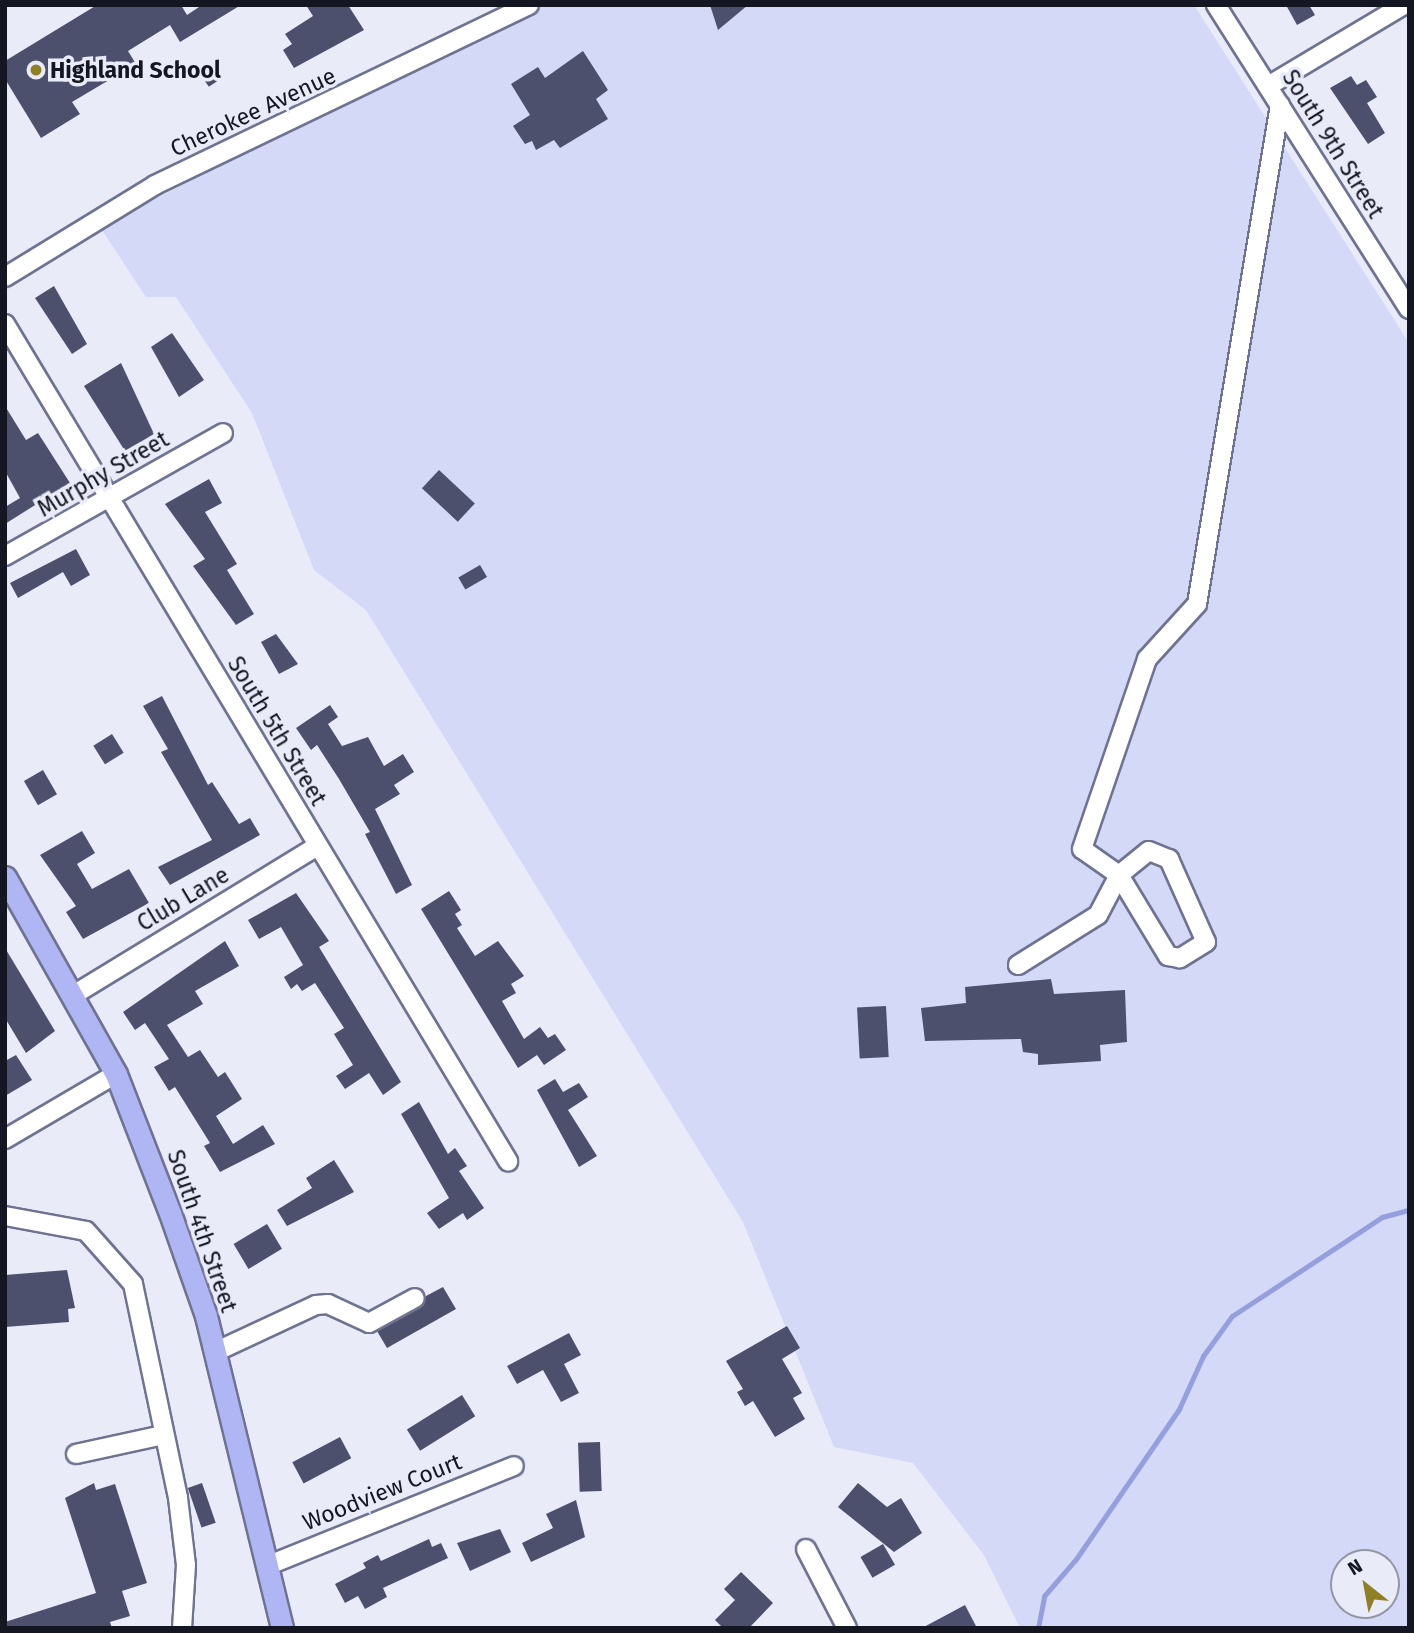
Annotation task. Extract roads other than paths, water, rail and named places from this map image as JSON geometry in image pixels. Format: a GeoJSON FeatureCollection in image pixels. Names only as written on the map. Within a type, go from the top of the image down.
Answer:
{"type":"FeatureCollection","features":[{"type":"Feature","properties":{"kind":"main road","name":"South 4th Street"},"geometry":{"type":"LineString","coordinates":[[5,877],[75,994],[116,1074],[170,1213],[215,1352],[269,1565],[282,1628]]}},
{"type":"Feature","properties":{"kind":"street","name":"South 9th Street"},"geometry":{"type":"LineString","coordinates":[[1216,5],[1407,304]]}},
{"type":"Feature","properties":{"kind":"street"},"geometry":{"type":"LineString","coordinates":[[1268,86],[1404,5]]}},
{"type":"Feature","properties":{"kind":"street","name":"Cherokee Avenue"},"geometry":{"type":"LineString","coordinates":[[5,277],[155,185],[527,6]]}},
{"type":"Feature","properties":{"kind":"street"},"geometry":{"type":"LineString","coordinates":[[1018,965],[1098,915],[1119,875],[1144,853],[1166,854],[1207,936],[1199,949],[1168,957],[1119,875],[1082,849],[1147,659],[1197,604],[1280,105]]}},
{"type":"Feature","properties":{"kind":"street","name":"South 5th Street"},"geometry":{"type":"LineString","coordinates":[[5,324],[508,1161]]}},
{"type":"Feature","properties":{"kind":"street","name":"Murphy Street"},"geometry":{"type":"LineString","coordinates":[[5,556],[111,500],[223,433]]}},
{"type":"Feature","properties":{"kind":"street","name":"Club Lane"},"geometry":{"type":"LineString","coordinates":[[75,994],[317,846]]}},
{"type":"Feature","properties":{"kind":"street"},"geometry":{"type":"LineString","coordinates":[[5,1139],[116,1074]]}},
{"type":"Feature","properties":{"kind":"street"},"geometry":{"type":"LineString","coordinates":[[5,1216],[86,1231],[133,1284],[186,1564],[182,1628]]}},
{"type":"Feature","properties":{"kind":"street"},"geometry":{"type":"LineString","coordinates":[[215,1352],[316,1305],[328,1304],[369,1323],[415,1298]]}},
{"type":"Feature","properties":{"kind":"street"},"geometry":{"type":"LineString","coordinates":[[76,1454],[163,1435]]}},
{"type":"Feature","properties":{"kind":"street","name":"Woodview Court"},"geometry":{"type":"LineString","coordinates":[[269,1565],[514,1466]]}},
{"type":"Feature","properties":{"kind":"street"},"geometry":{"type":"LineString","coordinates":[[806,1549],[847,1628]]}},
{"type":"Feature","properties":{"kind":"waterway"},"geometry":{"type":"LineString","coordinates":[[1038,1628],[1044,1596],[1076,1559],[1179,1409],[1203,1356],[1232,1316],[1382,1217],[1409,1210]]}},
{"type":"Feature","properties":{"kind":"place","name":"Highland School"},"geometry":{"type":"Point","coordinates":[36,70]}}]}
